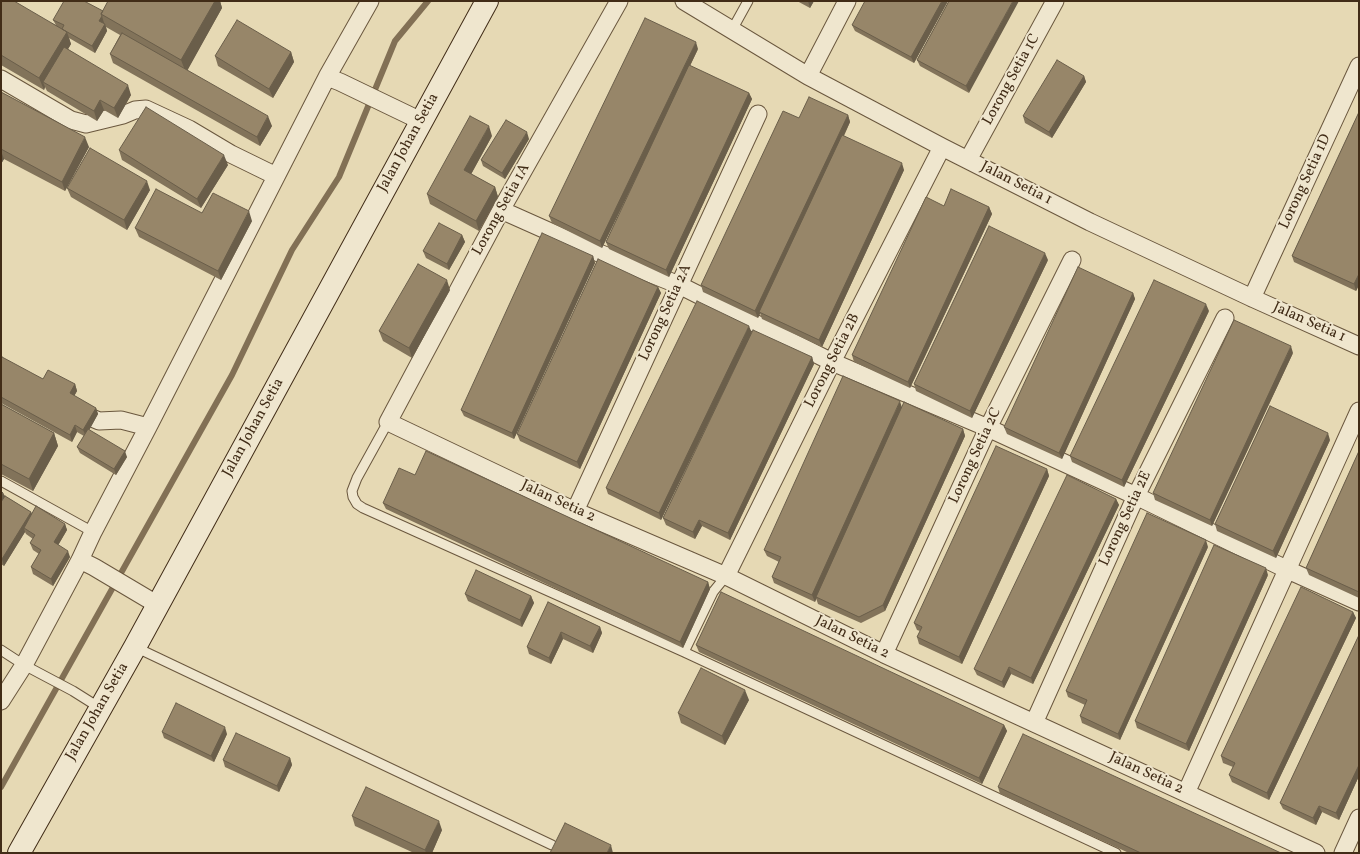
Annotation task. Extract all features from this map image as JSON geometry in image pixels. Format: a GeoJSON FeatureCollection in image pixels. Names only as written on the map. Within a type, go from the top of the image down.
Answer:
{"type":"FeatureCollection","features":[{"type":"Feature","properties":{"kind":"main road","name":"Jalan Johan Setia"},"geometry":{"type":"LineString","coordinates":[[18,853],[158,606],[487,1]]}},
{"type":"Feature","properties":{"kind":"street"},"geometry":{"type":"LineString","coordinates":[[1,701],[87,564],[93,532],[276,176],[334,80],[370,1]]}},
{"type":"Feature","properties":{"kind":"street","name":"Lorong Setia 1A"},"geometry":{"type":"LineString","coordinates":[[388,422],[501,210],[619,1]]}},
{"type":"Feature","properties":{"kind":"street","name":"Jalan Setia 1"},"geometry":{"type":"LineString","coordinates":[[684,1],[808,76],[942,147],[1090,222],[1252,298],[1359,346]]}},
{"type":"Feature","properties":{"kind":"street"},"geometry":{"type":"LineString","coordinates":[[808,76],[847,1]]}},
{"type":"Feature","properties":{"kind":"street","name":"Lorong Setia 1C"},"geometry":{"type":"LineString","coordinates":[[968,160],[1055,1]]}},
{"type":"Feature","properties":{"kind":"street","name":"Lorong Setia 1D"},"geometry":{"type":"LineString","coordinates":[[1252,298],[1359,66]]}},
{"type":"Feature","properties":{"kind":"street"},"geometry":{"type":"LineString","coordinates":[[1,79],[71,120],[86,124],[124,116],[136,110],[146,109],[189,129],[231,154],[276,176]]}},
{"type":"Feature","properties":{"kind":"street"},"geometry":{"type":"LineString","coordinates":[[334,80],[421,121]]}},
{"type":"Feature","properties":{"kind":"street","name":"Lorong Setia 2A"},"geometry":{"type":"LineString","coordinates":[[575,511],[758,114]]}},
{"type":"Feature","properties":{"kind":"street","name":"Lorong Setia 2B"},"geometry":{"type":"LineString","coordinates":[[726,576],[832,362],[942,147]]}},
{"type":"Feature","properties":{"kind":"street"},"geometry":{"type":"LineString","coordinates":[[501,210],[584,247],[679,285],[832,362],[988,428],[1136,496],[1288,570],[1359,602]]}},
{"type":"Feature","properties":{"kind":"street","name":"Lorong Setia 2C"},"geometry":{"type":"LineString","coordinates":[[884,654],[988,428],[1072,260]]}},
{"type":"Feature","properties":{"kind":"street","name":"Lorong Setia 2E"},"geometry":{"type":"LineString","coordinates":[[1034,722],[1136,496],[1225,318]]}},
{"type":"Feature","properties":{"kind":"street"},"geometry":{"type":"LineString","coordinates":[[60,404],[99,421],[121,420],[148,427]]}},
{"type":"Feature","properties":{"kind":"street"},"geometry":{"type":"LineString","coordinates":[[1186,793],[1359,411]]}},
{"type":"Feature","properties":{"kind":"street","name":"Jalan Setia 2"},"geometry":{"type":"LineString","coordinates":[[388,422],[575,511],[726,576],[884,654],[1316,853]]}},
{"type":"Feature","properties":{"kind":"street"},"geometry":{"type":"LineString","coordinates":[[87,564],[158,606]]}},
{"type":"Feature","properties":{"kind":"street"},"geometry":{"type":"LineString","coordinates":[[1343,853],[1359,818]]}},
{"type":"Feature","properties":{"kind":"lane"},"geometry":{"type":"LineString","coordinates":[[732,30],[748,1]]}},
{"type":"Feature","properties":{"kind":"lane"},"geometry":{"type":"LineString","coordinates":[[388,422],[357,478],[352,491],[353,497],[357,504],[363,508],[684,652],[1116,853]]}},
{"type":"Feature","properties":{"kind":"lane"},"geometry":{"type":"LineString","coordinates":[[1,481],[93,532]]}},
{"type":"Feature","properties":{"kind":"lane"},"geometry":{"type":"LineString","coordinates":[[684,652],[713,592],[726,576]]}},
{"type":"Feature","properties":{"kind":"lane"},"geometry":{"type":"LineString","coordinates":[[135,647],[552,845]]}},
{"type":"Feature","properties":{"kind":"lane"},"geometry":{"type":"LineString","coordinates":[[1,650],[100,708]]}},
{"type":"Feature","properties":{"kind":"building"},"geometry":{"type":"Polygon","coordinates":[[[1,1],[14,1],[67,32],[39,78],[1,55],[1,1]]]}},
{"type":"Feature","properties":{"kind":"building"},"geometry":{"type":"Polygon","coordinates":[[[64,1],[84,1],[103,11],[99,21],[105,24],[92,46],[62,29],[64,25],[53,20],[64,1]]]}},
{"type":"Feature","properties":{"kind":"building"},"geometry":{"type":"Polygon","coordinates":[[[108,1],[215,1],[181,60],[101,14],[108,1]]]}},
{"type":"Feature","properties":{"kind":"building"},"geometry":{"type":"Polygon","coordinates":[[[865,1],[942,1],[911,57],[852,25],[865,1]]]}},
{"type":"Feature","properties":{"kind":"building"},"geometry":{"type":"Polygon","coordinates":[[[949,1],[1013,1],[966,86],[917,60],[949,1]]]}},
{"type":"Feature","properties":{"kind":"building"},"geometry":{"type":"Polygon","coordinates":[[[645,18],[696,42],[600,241],[549,216],[645,18]]]}},
{"type":"Feature","properties":{"kind":"building"},"geometry":{"type":"Polygon","coordinates":[[[237,20],[291,52],[269,89],[215,56],[237,20]]]}},
{"type":"Feature","properties":{"kind":"building"},"geometry":{"type":"Polygon","coordinates":[[[122,33],[268,116],[257,137],[110,54],[122,33]]]}},
{"type":"Feature","properties":{"kind":"building"},"geometry":{"type":"Polygon","coordinates":[[[64,47],[128,85],[114,108],[100,100],[94,111],[43,82],[64,47]]]}},
{"type":"Feature","properties":{"kind":"building"},"geometry":{"type":"Polygon","coordinates":[[[1057,60],[1084,76],[1049,132],[1023,116],[1057,60]]]}},
{"type":"Feature","properties":{"kind":"building"},"geometry":{"type":"Polygon","coordinates":[[[689,65],[749,93],[666,270],[606,242],[689,65]]]}},
{"type":"Feature","properties":{"kind":"building"},"geometry":{"type":"Polygon","coordinates":[[[1,92],[85,137],[62,182],[1,149],[1,92]]]}},
{"type":"Feature","properties":{"kind":"building"},"geometry":{"type":"Polygon","coordinates":[[[809,97],[848,115],[755,311],[701,285],[783,111],[799,118],[809,97]]]}},
{"type":"Feature","properties":{"kind":"building"},"geometry":{"type":"Polygon","coordinates":[[[146,107],[224,155],[197,199],[119,150],[146,107]]]}},
{"type":"Feature","properties":{"kind":"building"},"geometry":{"type":"Polygon","coordinates":[[[1359,112],[1359,274],[1354,284],[1292,256],[1359,112]]]}},
{"type":"Feature","properties":{"kind":"building"},"geometry":{"type":"Polygon","coordinates":[[[470,116],[489,126],[464,170],[495,187],[476,221],[427,194],[470,116]]]}},
{"type":"Feature","properties":{"kind":"building"},"geometry":{"type":"Polygon","coordinates":[[[506,120],[527,132],[502,173],[481,160],[506,120]]]}},
{"type":"Feature","properties":{"kind":"building"},"geometry":{"type":"Polygon","coordinates":[[[842,135],[902,163],[819,340],[759,312],[842,135]]]}},
{"type":"Feature","properties":{"kind":"building"},"geometry":{"type":"Polygon","coordinates":[[[90,148],[147,181],[124,220],[67,188],[90,148]]]}},
{"type":"Feature","properties":{"kind":"building"},"geometry":{"type":"Polygon","coordinates":[[[156,189],[202,213],[213,193],[249,211],[218,271],[135,228],[156,189]]]}},
{"type":"Feature","properties":{"kind":"building"},"geometry":{"type":"Polygon","coordinates":[[[951,189],[989,207],[908,382],[852,355],[926,197],[944,206],[951,189]]]}},
{"type":"Feature","properties":{"kind":"building"},"geometry":{"type":"Polygon","coordinates":[[[439,223],[462,235],[447,264],[423,251],[439,223]]]}},
{"type":"Feature","properties":{"kind":"building"},"geometry":{"type":"Polygon","coordinates":[[[989,226],[1045,253],[970,411],[914,384],[989,226]]]}},
{"type":"Feature","properties":{"kind":"building"},"geometry":{"type":"Polygon","coordinates":[[[542,233],[593,256],[512,433],[461,410],[542,233]]]}},
{"type":"Feature","properties":{"kind":"building"},"geometry":{"type":"Polygon","coordinates":[[[598,259],[658,287],[577,462],[517,434],[598,259]]]}},
{"type":"Feature","properties":{"kind":"building"},"geometry":{"type":"Polygon","coordinates":[[[418,264],[447,280],[409,348],[379,331],[418,264]]]}},
{"type":"Feature","properties":{"kind":"building"},"geometry":{"type":"Polygon","coordinates":[[[1078,267],[1133,293],[1059,453],[1004,427],[1078,267]]]}},
{"type":"Feature","properties":{"kind":"building"},"geometry":{"type":"Polygon","coordinates":[[[1154,280],[1206,304],[1122,480],[1070,456],[1154,280]]]}},
{"type":"Feature","properties":{"kind":"building"},"geometry":{"type":"Polygon","coordinates":[[[697,301],[749,326],[659,513],[606,488],[697,301]]]}},
{"type":"Feature","properties":{"kind":"building"},"geometry":{"type":"Polygon","coordinates":[[[1234,320],[1291,346],[1210,520],[1153,493],[1234,320]]]}},
{"type":"Feature","properties":{"kind":"building"},"geometry":{"type":"Polygon","coordinates":[[[753,330],[812,357],[728,533],[699,520],[693,532],[663,518],[753,330]]]}},
{"type":"Feature","properties":{"kind":"building"},"geometry":{"type":"Polygon","coordinates":[[[2,357],[43,379],[48,370],[75,384],[70,393],[96,408],[83,430],[75,425],[70,435],[1,397],[2,357]]]}},
{"type":"Feature","properties":{"kind":"building"},"geometry":{"type":"Polygon","coordinates":[[[843,376],[900,401],[812,595],[772,577],[781,557],[764,550],[843,376]]]}},
{"type":"Feature","properties":{"kind":"building"},"geometry":{"type":"Polygon","coordinates":[[[904,402],[963,429],[883,605],[859,617],[816,597],[904,402]]]}},
{"type":"Feature","properties":{"kind":"building"},"geometry":{"type":"Polygon","coordinates":[[[1,404],[54,433],[29,479],[1,464],[1,404]]]}},
{"type":"Feature","properties":{"kind":"building"},"geometry":{"type":"Polygon","coordinates":[[[1270,406],[1328,433],[1273,551],[1215,524],[1270,406]]]}},
{"type":"Feature","properties":{"kind":"building"},"geometry":{"type":"Polygon","coordinates":[[[88,429],[125,451],[114,469],[77,447],[88,429]]]}},
{"type":"Feature","properties":{"kind":"building"},"geometry":{"type":"Polygon","coordinates":[[[996,446],[1047,469],[959,657],[917,637],[922,627],[914,623],[996,446]]]}},
{"type":"Feature","properties":{"kind":"building"},"geometry":{"type":"Polygon","coordinates":[[[426,451],[708,582],[680,642],[383,503],[399,468],[415,475],[426,451]]]}},
{"type":"Feature","properties":{"kind":"building"},"geometry":{"type":"Polygon","coordinates":[[[1359,451],[1359,592],[1306,568],[1359,451]]]}},
{"type":"Feature","properties":{"kind":"building"},"geometry":{"type":"Polygon","coordinates":[[[1067,475],[1116,499],[1031,678],[1009,667],[1002,682],[974,669],[1067,475]]]}},
{"type":"Feature","properties":{"kind":"building"},"geometry":{"type":"Polygon","coordinates":[[[5,496],[31,512],[1,559],[1,502],[5,496]]]}},
{"type":"Feature","properties":{"kind":"building"},"geometry":{"type":"Polygon","coordinates":[[[36,506],[65,524],[54,542],[68,551],[51,579],[31,567],[41,550],[30,543],[35,535],[24,528],[36,506]]]}},
{"type":"Feature","properties":{"kind":"building"},"geometry":{"type":"Polygon","coordinates":[[[1147,513],[1206,540],[1118,734],[1080,716],[1087,700],[1066,691],[1147,513]]]}},
{"type":"Feature","properties":{"kind":"building"},"geometry":{"type":"Polygon","coordinates":[[[1214,545],[1266,568],[1186,744],[1135,721],[1214,545]]]}},
{"type":"Feature","properties":{"kind":"building"},"geometry":{"type":"Polygon","coordinates":[[[476,570],[531,596],[520,620],[465,594],[476,570]]]}},
{"type":"Feature","properties":{"kind":"building"},"geometry":{"type":"Polygon","coordinates":[[[1301,587],[1353,612],[1267,793],[1229,775],[1235,763],[1221,756],[1301,587]]]}},
{"type":"Feature","properties":{"kind":"building"},"geometry":{"type":"Polygon","coordinates":[[[721,592],[1004,725],[979,778],[696,645],[721,592]]]}},
{"type":"Feature","properties":{"kind":"building"},"geometry":{"type":"Polygon","coordinates":[[[548,602],[600,627],[590,646],[561,632],[549,658],[527,647],[548,602]]]}},
{"type":"Feature","properties":{"kind":"building"},"geometry":{"type":"Polygon","coordinates":[[[1359,635],[1359,765],[1336,813],[1319,806],[1313,818],[1280,803],[1359,635]]]}},
{"type":"Feature","properties":{"kind":"building"},"geometry":{"type":"Polygon","coordinates":[[[701,668],[745,690],[722,736],[678,713],[701,668]]]}},
{"type":"Feature","properties":{"kind":"building"},"geometry":{"type":"Polygon","coordinates":[[[176,703],[225,727],[211,756],[162,732],[176,703]]]}},
{"type":"Feature","properties":{"kind":"building"},"geometry":{"type":"Polygon","coordinates":[[[236,733],[290,758],[277,786],[223,760],[236,733]]]}},
{"type":"Feature","properties":{"kind":"building"},"geometry":{"type":"Polygon","coordinates":[[[1023,734],[1281,853],[1141,853],[998,787],[1023,734]]]}},
{"type":"Feature","properties":{"kind":"building"},"geometry":{"type":"Polygon","coordinates":[[[366,787],[439,821],[425,850],[352,816],[366,787]]]}},
{"type":"Feature","properties":{"kind":"building"},"geometry":{"type":"Polygon","coordinates":[[[565,823],[611,845],[607,853],[550,853],[565,823]]]}},
{"type":"Feature","properties":{"kind":"waterway"},"geometry":{"type":"LineString","coordinates":[[1,787],[232,375],[292,250],[339,177],[395,41],[428,1]]}}]}
